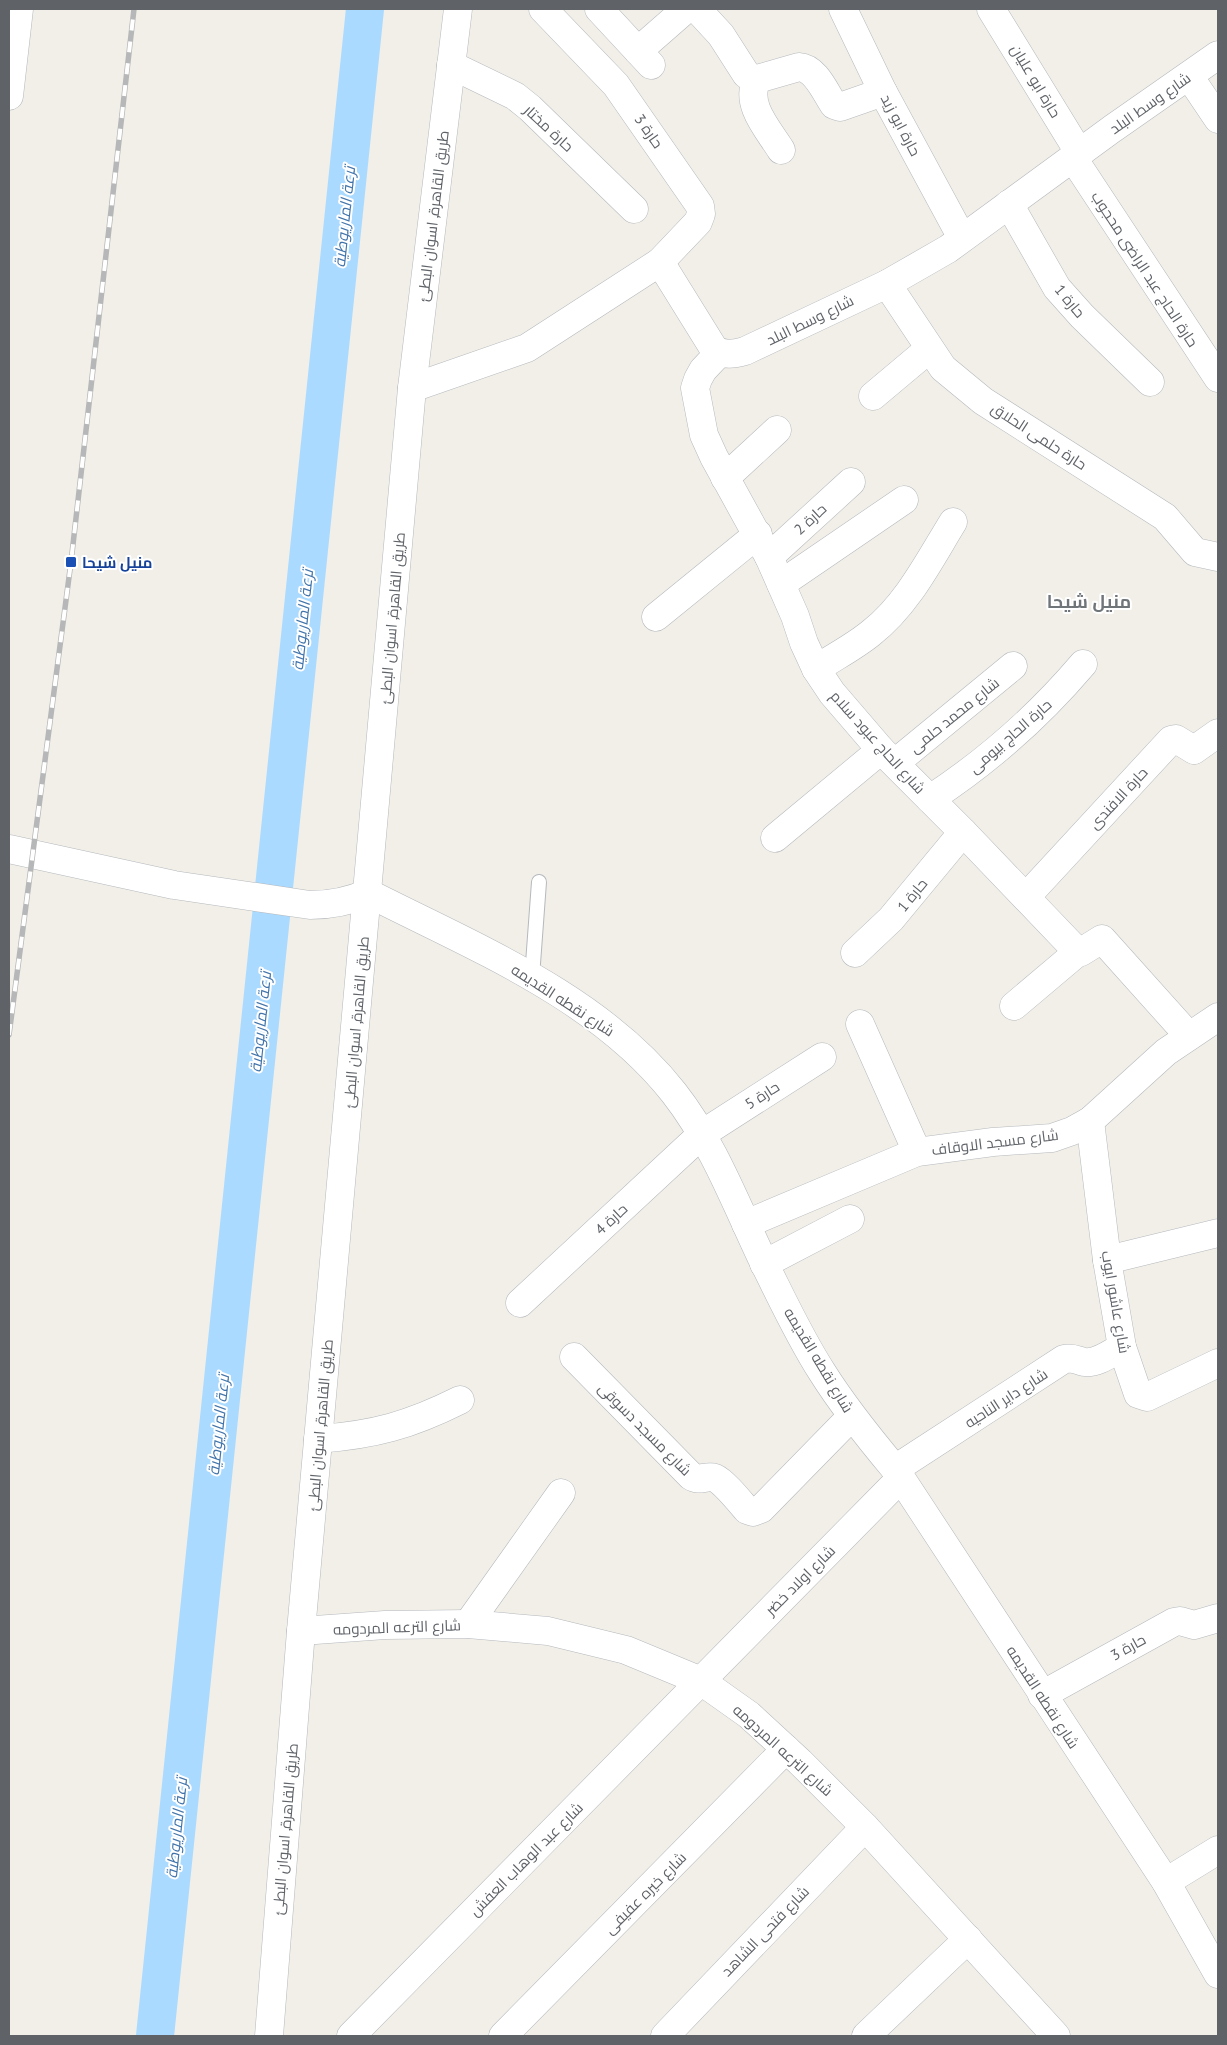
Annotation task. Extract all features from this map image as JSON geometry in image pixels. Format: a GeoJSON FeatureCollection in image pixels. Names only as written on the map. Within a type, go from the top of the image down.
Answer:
{"type":"FeatureCollection","features":[{"type":"Feature","properties":{"kind":"street"},"geometry":{"type":"LineString","coordinates":[[9,96],[12,37],[19,9]]}},
{"type":"Feature","properties":{"kind":"street","name":"طريق القاهرة, اسوان البطئ"},"geometry":{"type":"LineString","coordinates":[[269,2036],[301,1631],[412,388],[458,9]]}},
{"type":"Feature","properties":{"kind":"street","name":"حارة 3"},"geometry":{"type":"LineString","coordinates":[[543,9],[616,84],[700,206],[701,214],[698,222],[660,262]]}},
{"type":"Feature","properties":{"kind":"street"},"geometry":{"type":"LineString","coordinates":[[599,9],[644,58],[686,9]]}},
{"type":"Feature","properties":{"kind":"street"},"geometry":{"type":"LineString","coordinates":[[698,9],[721,35],[746,74],[751,78],[757,79],[799,67],[806,67],[812,72],[834,105],[840,107],[883,92]]}},
{"type":"Feature","properties":{"kind":"street","name":"حارة ابو زيد"},"geometry":{"type":"LineString","coordinates":[[843,9],[883,92],[962,238]]}},
{"type":"Feature","properties":{"kind":"street","name":"حارة ابو عليان"},"geometry":{"type":"LineString","coordinates":[[991,9],[1076,156]]}},
{"type":"Feature","properties":{"kind":"street","name":"شارع وسط البلد"},"geometry":{"type":"LineString","coordinates":[[719,353],[728,355],[745,351],[887,284],[948,249],[1218,55]]}},
{"type":"Feature","properties":{"kind":"street","name":"حارة مختار"},"geometry":{"type":"LineString","coordinates":[[451,65],[515,96],[530,108],[634,209]]}},
{"type":"Feature","properties":{"kind":"street"},"geometry":{"type":"LineString","coordinates":[[1189,76],[1218,119]]}},
{"type":"Feature","properties":{"kind":"street"},"geometry":{"type":"LineString","coordinates":[[757,79],[752,92],[754,106],[781,150]]}},
{"type":"Feature","properties":{"kind":"street","name":"حارة الحاج عبد الراضى محجوب"},"geometry":{"type":"LineString","coordinates":[[1076,156],[1218,378]]}},
{"type":"Feature","properties":{"kind":"street","name":"حارة 1"},"geometry":{"type":"LineString","coordinates":[[1009,204],[1057,288],[1082,316],[1150,382]]}},
{"type":"Feature","properties":{"kind":"street"},"geometry":{"type":"LineString","coordinates":[[412,388],[527,348],[660,262],[708,342],[719,353]]}},
{"type":"Feature","properties":{"kind":"street","name":"حارة حلمى الحلاق"},"geometry":{"type":"LineString","coordinates":[[887,284],[943,368],[983,401],[1165,517],[1195,552],[1218,557]]}},
{"type":"Feature","properties":{"kind":"street"},"geometry":{"type":"LineString","coordinates":[[873,396],[929,349]]}},
{"type":"Feature","properties":{"kind":"street","name":"شارع الحاج عبود سلام"},"geometry":{"type":"LineString","coordinates":[[719,353],[703,370],[695,388],[704,435],[725,478],[764,545],[816,669],[832,693],[888,757],[1078,952]]}},
{"type":"Feature","properties":{"kind":"street"},"geometry":{"type":"LineString","coordinates":[[725,478],[777,430]]}},
{"type":"Feature","properties":{"kind":"street","name":"حارة 2"},"geometry":{"type":"LineString","coordinates":[[656,617],[764,545],[851,482]]}},
{"type":"Feature","properties":{"kind":"street"},"geometry":{"type":"LineString","coordinates":[[781,584],[904,500]]}},
{"type":"Feature","properties":{"kind":"street"},"geometry":{"type":"LineString","coordinates":[[816,669],[871,634],[891,615],[905,598],[953,522]]}},
{"type":"Feature","properties":{"kind":"street","name":"حارة الحاج بيومى"},"geometry":{"type":"LineString","coordinates":[[930,799],[997,751],[1057,695],[1083,664]]}},
{"type":"Feature","properties":{"kind":"street","name":"شارع محمد حلمى"},"geometry":{"type":"LineString","coordinates":[[775,838],[1013,666]]}},
{"type":"Feature","properties":{"kind":"street","name":"حارة الافندى"},"geometry":{"type":"LineString","coordinates":[[1026,897],[1171,740],[1176,739],[1194,750],[1218,733]]}},
{"type":"Feature","properties":{"kind":"street","name":"حارة 1"},"geometry":{"type":"LineString","coordinates":[[855,953],[891,919],[963,832]]}},
{"type":"Feature","properties":{"kind":"street"},"geometry":{"type":"LineString","coordinates":[[9,849],[174,885],[310,905],[330,905],[350,901],[368,893]]}},
{"type":"Feature","properties":{"kind":"street","name":"شارع نقطه القديمه"},"geometry":{"type":"LineString","coordinates":[[368,893],[532,977],[617,1034],[674,1093],[702,1134],[764,1264],[821,1371],[852,1416],[898,1474],[1166,1882],[1218,1974]]}},
{"type":"Feature","properties":{"kind":"street"},"geometry":{"type":"LineString","coordinates":[[1014,1006],[1078,952],[1102,939],[1208,1029]]}},
{"type":"Feature","properties":{"kind":"street"},"geometry":{"type":"LineString","coordinates":[[860,1024],[917,1152]]}},
{"type":"Feature","properties":{"kind":"street","name":"شارع مسجد الاوقاف"},"geometry":{"type":"LineString","coordinates":[[746,1224],[917,1152],[964,1145],[1052,1138],[1072,1131],[1090,1121],[1142,1072],[1208,1029]]}},
{"type":"Feature","properties":{"kind":"street","name":"حارة 5"},"geometry":{"type":"LineString","coordinates":[[702,1134],[822,1057]]}},
{"type":"Feature","properties":{"kind":"street","name":"شارع عاشور ايوب"},"geometry":{"type":"LineString","coordinates":[[1090,1121],[1108,1260],[1122,1347],[1138,1394],[1147,1398],[1218,1363]]}},
{"type":"Feature","properties":{"kind":"street","name":"حارة 4"},"geometry":{"type":"LineString","coordinates":[[520,1303],[702,1134]]}},
{"type":"Feature","properties":{"kind":"street"},"geometry":{"type":"LineString","coordinates":[[764,1264],[850,1219]]}},
{"type":"Feature","properties":{"kind":"street"},"geometry":{"type":"LineString","coordinates":[[1108,1260],[1218,1233]]}},
{"type":"Feature","properties":{"kind":"street","name":"شارع داير الناحيه"},"geometry":{"type":"LineString","coordinates":[[898,1474],[1064,1359],[1073,1358],[1091,1362],[1122,1347]]}},
{"type":"Feature","properties":{"kind":"street","name":"شارع مسجد دسوقى"},"geometry":{"type":"LineString","coordinates":[[574,1356],[691,1476],[698,1480],[710,1477],[719,1480],[747,1510],[753,1512],[761,1509],[852,1416]]}},
{"type":"Feature","properties":{"kind":"street"},"geometry":{"type":"LineString","coordinates":[[318,1439],[356,1437],[392,1429],[427,1417],[460,1400]]}},
{"type":"Feature","properties":{"kind":"street","name":"شارع اولاد خضر"},"geometry":{"type":"LineString","coordinates":[[701,1681],[898,1474]]}},
{"type":"Feature","properties":{"kind":"street"},"geometry":{"type":"LineString","coordinates":[[468,1624],[561,1493]]}},
{"type":"Feature","properties":{"kind":"street","name":"حارة 3"},"geometry":{"type":"LineString","coordinates":[[1042,1695],[1174,1622],[1194,1625],[1218,1618]]}},
{"type":"Feature","properties":{"kind":"street","name":"شارع الترعه المردومه"},"geometry":{"type":"LineString","coordinates":[[301,1631],[385,1625],[468,1624],[548,1631],[626,1650],[701,1681],[749,1715],[865,1826],[968,1939],[1048,2033]]}},
{"type":"Feature","properties":{"kind":"street","name":"شارع عبد الوهاب العفش"},"geometry":{"type":"LineString","coordinates":[[351,2036],[701,1681]]}},
{"type":"Feature","properties":{"kind":"street","name":"شارع خيره عفيفى"},"geometry":{"type":"LineString","coordinates":[[503,2036],[786,1749]]}},
{"type":"Feature","properties":{"kind":"street","name":"شارع فتحى الشاهد"},"geometry":{"type":"LineString","coordinates":[[665,2036],[865,1826]]}},
{"type":"Feature","properties":{"kind":"street"},"geometry":{"type":"LineString","coordinates":[[1166,1882],[1218,1850]]}},
{"type":"Feature","properties":{"kind":"street"},"geometry":{"type":"LineString","coordinates":[[866,2036],[968,1939]]}},
{"type":"Feature","properties":{"kind":"lane"},"geometry":{"type":"LineString","coordinates":[[532,977],[539,882]]}},
{"type":"Feature","properties":{"kind":"waterway","name":"ترعة الماريوطية"},"geometry":{"type":"LineString","coordinates":[[155,2036],[365,9]]}},
{"type":"Feature","properties":{"kind":"railway"},"geometry":{"type":"LineString","coordinates":[[9,1035],[71,562],[134,9]]}},
{"type":"Feature","properties":{"kind":"place","name":"منيل شيحا"},"geometry":{"type":"Point","coordinates":[71,562]}},
{"type":"Feature","properties":{"kind":"district","name":"منيل شيحا"},"geometry":{"type":"Point","coordinates":[1089,601]}}]}
